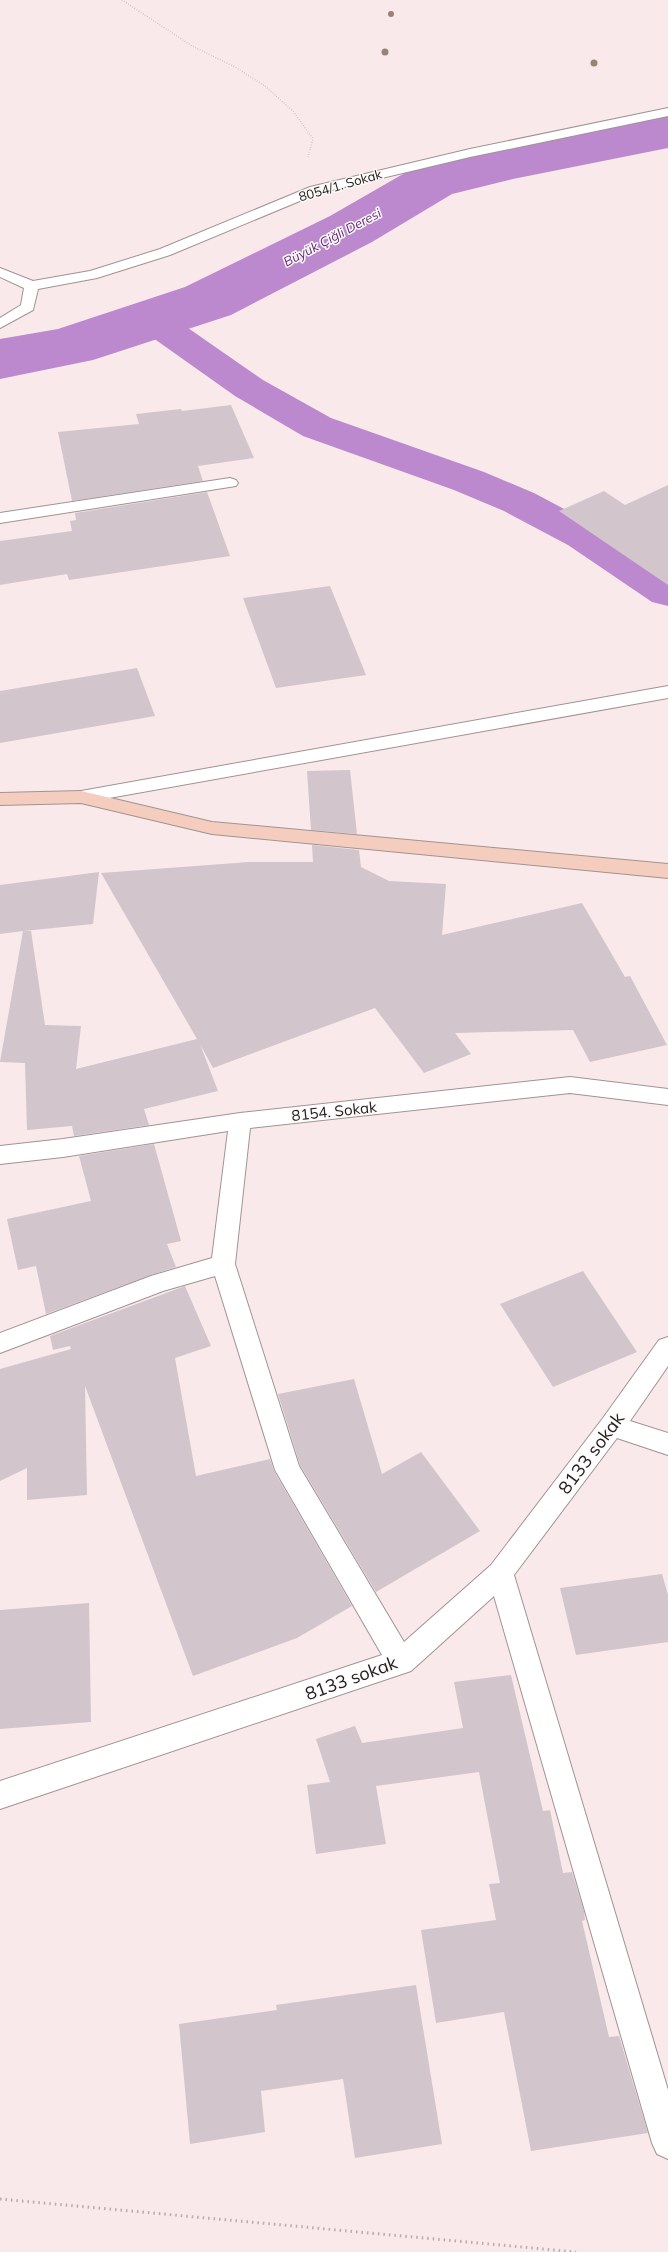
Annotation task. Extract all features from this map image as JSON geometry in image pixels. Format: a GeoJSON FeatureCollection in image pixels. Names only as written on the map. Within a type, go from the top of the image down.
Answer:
{"type":"FeatureCollection","features":[{"type":"Feature","properties":{"kind":"street","name":"8054/1. Sokak"},"geometry":{"type":"LineString","coordinates":[[31,286],[92,276],[165,252],[315,190],[365,177],[668,112]]}},
{"type":"Feature","properties":{"kind":"street"},"geometry":{"type":"LineString","coordinates":[[0,272],[31,286],[28,307],[0,324]]}},
{"type":"Feature","properties":{"kind":"street"},"geometry":{"type":"LineString","coordinates":[[0,518],[230,482]]}},
{"type":"Feature","properties":{"kind":"street"},"geometry":{"type":"LineString","coordinates":[[0,799],[81,797],[668,692]]}},
{"type":"Feature","properties":{"kind":"street"},"geometry":{"type":"LineString","coordinates":[[81,797],[212,828],[668,871]]}},
{"type":"Feature","properties":{"kind":"street","name":"8154. Sokak"},"geometry":{"type":"LineString","coordinates":[[0,1154],[63,1148],[240,1121],[570,1086],[668,1097]]}},
{"type":"Feature","properties":{"kind":"street"},"geometry":{"type":"LineString","coordinates":[[240,1121],[223,1264],[288,1470],[402,1662]]}},
{"type":"Feature","properties":{"kind":"street"},"geometry":{"type":"LineString","coordinates":[[0,1343],[159,1283],[223,1264]]}},
{"type":"Feature","properties":{"kind":"street","name":"8133 sokak"},"geometry":{"type":"LineString","coordinates":[[0,1795],[402,1662],[500,1574],[612,1426],[668,1347]]}},
{"type":"Feature","properties":{"kind":"street"},"geometry":{"type":"LineString","coordinates":[[612,1426],[668,1444]]}},
{"type":"Feature","properties":{"kind":"street"},"geometry":{"type":"LineString","coordinates":[[500,1574],[668,2143]]}},
{"type":"Feature","properties":{"kind":"path"},"geometry":{"type":"LineString","coordinates":[[122,0],[192,46],[235,67],[265,86],[293,111],[312,139],[296,198]]}},
{"type":"Feature","properties":{"kind":"path"},"geometry":{"type":"LineString","coordinates":[[0,2199],[576,2252]]}},
{"type":"Feature","properties":{"kind":"building"},"geometry":{"type":"Polygon","coordinates":[[[231,405],[254,458],[198,466],[203,481],[72,501],[58,432],[139,424],[136,414],[181,409],[182,411],[231,405]]]}},
{"type":"Feature","properties":{"kind":"building"},"geometry":{"type":"Polygon","coordinates":[[[668,485],[668,585],[559,511],[604,491],[625,505],[668,485]]]}},
{"type":"Feature","properties":{"kind":"building"},"geometry":{"type":"Polygon","coordinates":[[[207,492],[230,556],[69,580],[67,574],[0,585],[0,541],[72,531],[70,521],[76,520],[75,513],[207,492]]]}},
{"type":"Feature","properties":{"kind":"building"},"geometry":{"type":"Polygon","coordinates":[[[330,586],[366,675],[276,688],[243,598],[330,586]]]}},
{"type":"Feature","properties":{"kind":"building"},"geometry":{"type":"Polygon","coordinates":[[[137,668],[155,716],[0,743],[0,691],[137,668]]]}},
{"type":"Feature","properties":{"kind":"building"},"geometry":{"type":"Polygon","coordinates":[[[350,770],[357,834],[311,830],[307,771],[350,770]]]}},
{"type":"Feature","properties":{"kind":"building"},"geometry":{"type":"Polygon","coordinates":[[[312,845],[359,850],[361,867],[389,881],[446,884],[442,935],[582,903],[625,977],[630,976],[667,1045],[590,1062],[573,1030],[455,1033],[471,1054],[424,1073],[375,1008],[213,1068],[200,1044],[218,1091],[144,1109],[149,1125],[74,1136],[72,1126],[27,1130],[25,1063],[0,1062],[23,931],[0,934],[0,885],[99,872],[93,924],[24,931],[31,931],[45,1025],[81,1026],[76,1069],[197,1039],[101,873],[249,862],[313,862],[312,845]]]}},
{"type":"Feature","properties":{"kind":"building"},"geometry":{"type":"Polygon","coordinates":[[[154,1144],[181,1241],[167,1244],[176,1267],[46,1314],[36,1266],[18,1270],[7,1219],[91,1201],[79,1156],[154,1144]]]}},
{"type":"Feature","properties":{"kind":"building"},"geometry":{"type":"Polygon","coordinates":[[[583,1271],[637,1352],[553,1387],[500,1304],[583,1271]]]}},
{"type":"Feature","properties":{"kind":"building"},"geometry":{"type":"Polygon","coordinates":[[[185,1286],[211,1346],[175,1358],[196,1476],[270,1459],[274,1471],[352,1606],[297,1638],[193,1676],[85,1386],[87,1495],[27,1500],[27,1468],[0,1481],[0,1369],[71,1349],[70,1346],[53,1350],[50,1336],[185,1286]]]}},
{"type":"Feature","properties":{"kind":"building"},"geometry":{"type":"Polygon","coordinates":[[[354,1379],[382,1474],[421,1452],[480,1531],[376,1592],[300,1465],[278,1394],[354,1379]]]}},
{"type":"Feature","properties":{"kind":"building"},"geometry":{"type":"Polygon","coordinates":[[[662,1574],[668,1595],[668,1642],[576,1655],[560,1588],[662,1574]]]}},
{"type":"Feature","properties":{"kind":"building"},"geometry":{"type":"Polygon","coordinates":[[[89,1603],[91,1722],[0,1729],[0,1610],[89,1603]]]}},
{"type":"Feature","properties":{"kind":"building"},"geometry":{"type":"Polygon","coordinates":[[[511,1675],[543,1811],[550,1810],[563,1873],[572,1872],[584,1911],[585,1920],[582,1921],[609,2037],[619,2036],[648,2133],[531,2151],[504,2012],[436,2023],[421,1930],[496,1920],[489,1884],[500,1883],[479,1772],[376,1786],[386,1844],[316,1854],[307,1785],[330,1782],[316,1739],[355,1726],[362,1743],[463,1728],[454,1682],[511,1675]]]}},
{"type":"Feature","properties":{"kind":"building"},"geometry":{"type":"Polygon","coordinates":[[[416,1985],[442,2144],[355,2158],[343,2079],[261,2091],[265,2132],[190,2144],[179,2024],[277,2010],[276,2005],[416,1985]]]}},
{"type":"Feature","properties":{"kind":"waterway","name":"Büyük Çiğli Deresi"},"geometry":{"type":"LineString","coordinates":[[0,359],[70,346],[208,301],[351,229],[431,182],[509,162],[668,131]]}},
{"type":"Feature","properties":{"kind":"waterway"},"geometry":{"type":"LineString","coordinates":[[152,320],[249,388],[317,427],[358,440],[469,481],[519,502],[583,536],[646,580],[668,593]]}}]}
